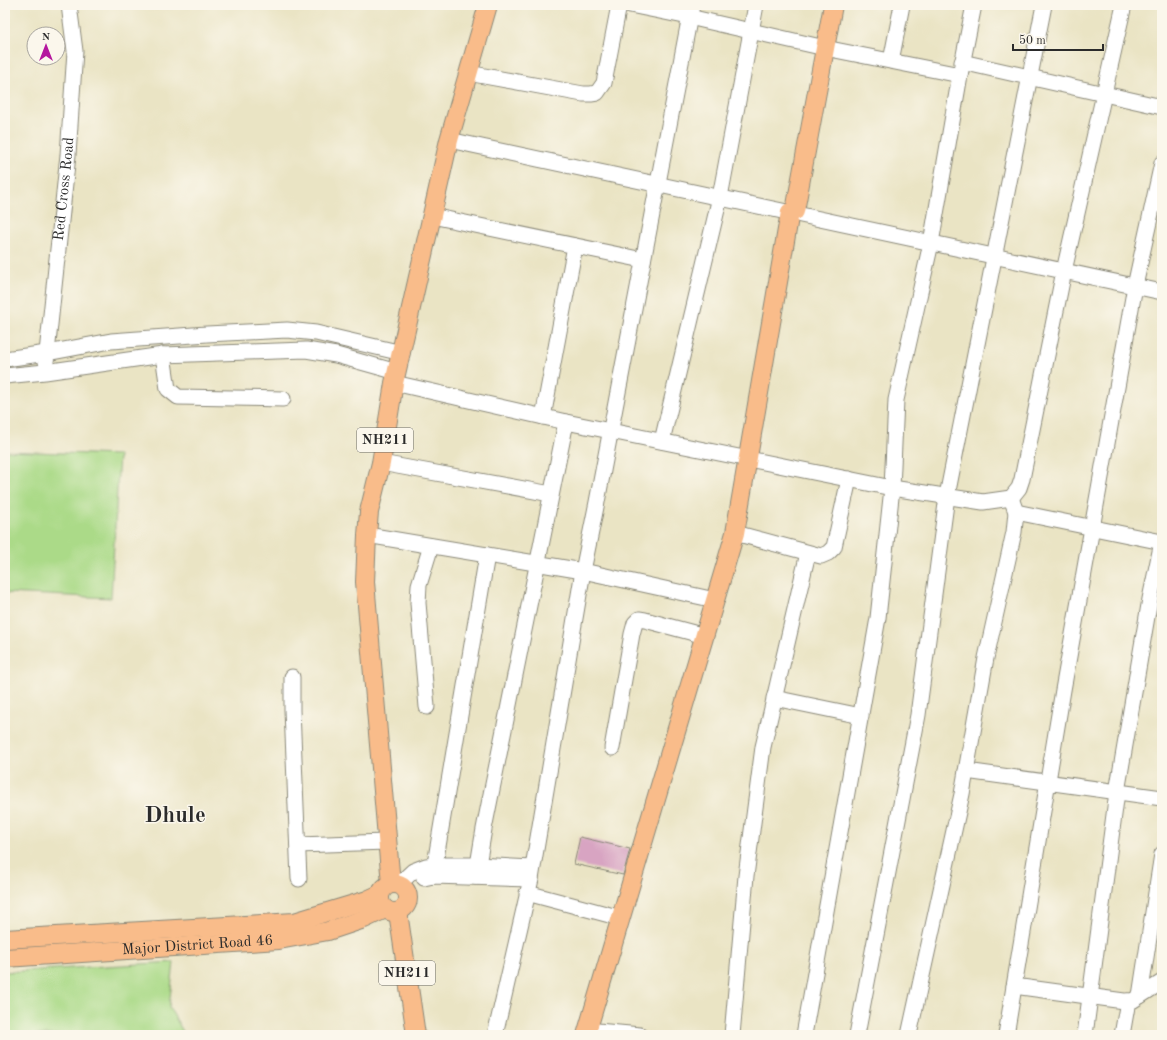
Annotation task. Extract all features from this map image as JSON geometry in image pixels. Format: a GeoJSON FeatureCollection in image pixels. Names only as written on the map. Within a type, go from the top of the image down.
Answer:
{"type":"FeatureCollection","features":[{"type":"Feature","properties":{"kind":"main road","name":"NH211"},"geometry":{"type":"LineString","coordinates":[[416,1035],[393,895],[386,842],[365,582],[367,535],[369,512],[381,464],[396,378],[449,140],[488,5]]}},
{"type":"Feature","properties":{"kind":"main road"},"geometry":{"type":"LineString","coordinates":[[587,1033],[735,533],[790,212],[795,211],[833,5]]}},
{"type":"Feature","properties":{"kind":"main road","name":"Major District Road 46"},"geometry":{"type":"LineString","coordinates":[[5,939],[294,922],[366,900],[393,895]]}},
{"type":"Feature","properties":{"kind":"main road","name":"Major District Road 46"},"geometry":{"type":"LineString","coordinates":[[5,958],[279,940],[328,931],[364,919],[393,895]]}},
{"type":"Feature","properties":{"kind":"street","name":"Red Cross Road"},"geometry":{"type":"LineString","coordinates":[[45,372],[68,155],[74,73],[75,51],[69,5]]}},
{"type":"Feature","properties":{"kind":"street"},"geometry":{"type":"LineString","coordinates":[[468,73],[583,94],[597,93],[604,83],[619,5]]}},
{"type":"Feature","properties":{"kind":"street"},"geometry":{"type":"LineString","coordinates":[[630,5],[690,11],[751,31],[891,62],[1030,77],[1162,107]]}},
{"type":"Feature","properties":{"kind":"street"},"geometry":{"type":"LineString","coordinates":[[662,441],[720,198],[756,5]]}},
{"type":"Feature","properties":{"kind":"street"},"geometry":{"type":"LineString","coordinates":[[891,62],[902,5]]}},
{"type":"Feature","properties":{"kind":"street"},"geometry":{"type":"LineString","coordinates":[[804,1035],[878,618],[892,488],[896,400],[931,243],[961,69],[974,5]]}},
{"type":"Feature","properties":{"kind":"street"},"geometry":{"type":"LineString","coordinates":[[857,1035],[918,715],[947,496],[1044,5]]}},
{"type":"Feature","properties":{"kind":"street"},"geometry":{"type":"LineString","coordinates":[[909,1035],[966,770],[986,658],[1014,532],[1013,505],[1022,478],[1064,271],[1124,5]]}},
{"type":"Feature","properties":{"kind":"street"},"geometry":{"type":"LineString","coordinates":[[495,1035],[530,880],[583,571],[690,11]]}},
{"type":"Feature","properties":{"kind":"street"},"geometry":{"type":"LineString","coordinates":[[449,140],[1162,292]]}},
{"type":"Feature","properties":{"kind":"street"},"geometry":{"type":"LineString","coordinates":[[1006,1035],[1048,782],[1135,286],[1162,163]]}},
{"type":"Feature","properties":{"kind":"street"},"geometry":{"type":"LineString","coordinates":[[432,216],[643,260]]}},
{"type":"Feature","properties":{"kind":"street"},"geometry":{"type":"LineString","coordinates":[[544,417],[575,246]]}},
{"type":"Feature","properties":{"kind":"street"},"geometry":{"type":"LineString","coordinates":[[5,359],[47,354],[111,341],[287,330],[316,333],[402,353]]}},
{"type":"Feature","properties":{"kind":"street"},"geometry":{"type":"LineString","coordinates":[[5,376],[45,372],[164,355],[306,350],[336,355],[396,378],[566,422],[892,488],[983,502],[1013,505],[1092,528],[1162,542],[1149,606],[1117,792],[1085,1035]]}},
{"type":"Feature","properties":{"kind":"street"},"geometry":{"type":"LineString","coordinates":[[164,355],[168,388],[178,397],[283,399]]}},
{"type":"Feature","properties":{"kind":"street"},"geometry":{"type":"LineString","coordinates":[[476,871],[566,422]]}},
{"type":"Feature","properties":{"kind":"street"},"geometry":{"type":"LineString","coordinates":[[381,464],[551,494]]}},
{"type":"Feature","properties":{"kind":"street"},"geometry":{"type":"LineString","coordinates":[[735,533],[808,554],[821,556],[828,554],[834,547],[849,479]]}},
{"type":"Feature","properties":{"kind":"street"},"geometry":{"type":"LineString","coordinates":[[367,535],[583,571],[715,600]]}},
{"type":"Feature","properties":{"kind":"street"},"geometry":{"type":"LineString","coordinates":[[427,708],[418,603],[419,585],[431,546]]}},
{"type":"Feature","properties":{"kind":"street"},"geometry":{"type":"LineString","coordinates":[[732,1035],[746,876],[763,747],[808,554]]}},
{"type":"Feature","properties":{"kind":"street"},"geometry":{"type":"LineString","coordinates":[[434,871],[487,555]]}},
{"type":"Feature","properties":{"kind":"street"},"geometry":{"type":"LineString","coordinates":[[612,748],[635,623],[639,619],[645,620],[705,636]]}},
{"type":"Feature","properties":{"kind":"street"},"geometry":{"type":"LineString","coordinates":[[292,677],[299,879]]}},
{"type":"Feature","properties":{"kind":"street"},"geometry":{"type":"LineString","coordinates":[[774,698],[860,716]]}},
{"type":"Feature","properties":{"kind":"street"},"geometry":{"type":"LineString","coordinates":[[966,770],[1162,798]]}},
{"type":"Feature","properties":{"kind":"street"},"geometry":{"type":"LineString","coordinates":[[298,845],[386,842]]}},
{"type":"Feature","properties":{"kind":"street"},"geometry":{"type":"LineString","coordinates":[[1122,1035],[1134,998],[1162,854]]}},
{"type":"Feature","properties":{"kind":"street"},"geometry":{"type":"LineString","coordinates":[[393,895],[434,871],[476,871],[530,880],[621,918]]}},
{"type":"Feature","properties":{"kind":"street"},"geometry":{"type":"LineString","coordinates":[[1014,986],[1090,996],[1134,998],[1162,982]]}},
{"type":"Feature","properties":{"kind":"street"},"geometry":{"type":"LineString","coordinates":[[587,1033],[640,1035]]}},
{"type":"Feature","properties":{"kind":"green space"},"geometry":{"type":"Polygon","coordinates":[[[5,451],[119,455],[111,598],[5,593],[5,451]]]}},
{"type":"Feature","properties":{"kind":"green space"},"geometry":{"type":"Polygon","coordinates":[[[174,962],[169,1007],[185,1035],[5,1035],[5,972],[174,962]]]}},
{"type":"Feature","properties":{"kind":"building"},"geometry":{"type":"Polygon","coordinates":[[[580,837],[630,849],[623,875],[574,864],[580,837]]]}},
{"type":"Feature","properties":{"kind":"district","name":"Dhule"},"geometry":{"type":"Point","coordinates":[175,815]}}]}
